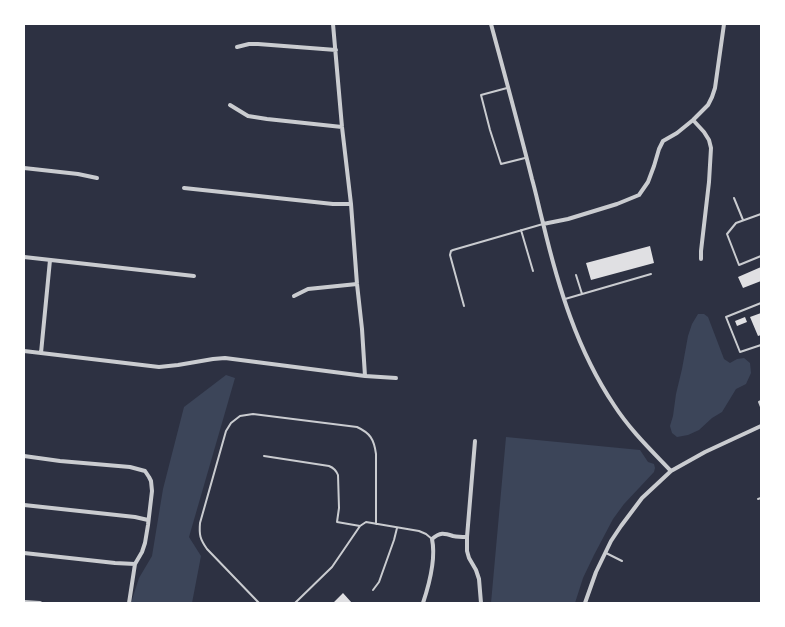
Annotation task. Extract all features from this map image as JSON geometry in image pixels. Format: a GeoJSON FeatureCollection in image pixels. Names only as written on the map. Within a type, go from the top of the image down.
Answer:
{"type":"FeatureCollection","features":[{"type":"Feature","properties":{"kind":"street"},"geometry":{"type":"LineString","coordinates":[[334,24],[365,376]]}},
{"type":"Feature","properties":{"kind":"street"},"geometry":{"type":"LineString","coordinates":[[491,24],[543,224],[571,320],[596,376],[614,406],[635,433],[671,471]]}},
{"type":"Feature","properties":{"kind":"street"},"geometry":{"type":"LineString","coordinates":[[543,224],[568,219],[618,204],[639,195],[648,182],[659,149],[663,142],[693,120],[708,105],[712,97],[715,88],[724,24]]}},
{"type":"Feature","properties":{"kind":"street"},"geometry":{"type":"LineString","coordinates":[[237,47],[249,44],[258,44],[336,50]]}},
{"type":"Feature","properties":{"kind":"street"},"geometry":{"type":"LineString","coordinates":[[230,105],[248,116],[342,127]]}},
{"type":"Feature","properties":{"kind":"street"},"geometry":{"type":"LineString","coordinates":[[693,120],[704,132],[709,140],[711,148],[701,259]]}},
{"type":"Feature","properties":{"kind":"street"},"geometry":{"type":"LineString","coordinates":[[24,168],[78,174],[98,178]]}},
{"type":"Feature","properties":{"kind":"street"},"geometry":{"type":"LineString","coordinates":[[184,188],[333,204],[351,204]]}},
{"type":"Feature","properties":{"kind":"street"},"geometry":{"type":"LineString","coordinates":[[24,257],[194,276]]}},
{"type":"Feature","properties":{"kind":"street"},"geometry":{"type":"LineString","coordinates":[[41,353],[50,260]]}},
{"type":"Feature","properties":{"kind":"street"},"geometry":{"type":"LineString","coordinates":[[294,296],[308,289],[357,284]]}},
{"type":"Feature","properties":{"kind":"street"},"geometry":{"type":"LineString","coordinates":[[24,351],[159,367],[225,358],[365,376],[396,378]]}},
{"type":"Feature","properties":{"kind":"street"},"geometry":{"type":"LineString","coordinates":[[585,603],[596,572],[612,541],[621,526],[642,498],[671,471],[705,452],[761,426]]}},
{"type":"Feature","properties":{"kind":"street"},"geometry":{"type":"LineString","coordinates":[[475,441],[467,551],[479,579],[481,603]]}},
{"type":"Feature","properties":{"kind":"street"},"geometry":{"type":"LineString","coordinates":[[24,456],[60,461],[130,467],[145,471],[151,482],[152,491],[145,543],[135,564],[129,603]]}},
{"type":"Feature","properties":{"kind":"street"},"geometry":{"type":"LineString","coordinates":[[24,505],[135,517],[148,520]]}},
{"type":"Feature","properties":{"kind":"street"},"geometry":{"type":"LineString","coordinates":[[423,603],[428,590],[433,558],[434,548],[432,539],[436,535],[442,534],[467,537]]}},
{"type":"Feature","properties":{"kind":"street"},"geometry":{"type":"LineString","coordinates":[[24,553],[135,564]]}},
{"type":"Feature","properties":{"kind":"street"},"geometry":{"type":"LineString","coordinates":[[24,602],[40,603]]}},
{"type":"Feature","properties":{"kind":"lane"},"geometry":{"type":"LineString","coordinates":[[508,88],[481,95],[501,164],[526,157]]}},
{"type":"Feature","properties":{"kind":"lane"},"geometry":{"type":"LineString","coordinates":[[734,198],[743,220]]}},
{"type":"Feature","properties":{"kind":"lane"},"geometry":{"type":"LineString","coordinates":[[761,214],[736,223],[727,234],[739,266],[761,256]]}},
{"type":"Feature","properties":{"kind":"lane"},"geometry":{"type":"LineString","coordinates":[[464,306],[450,255],[451,251],[543,224]]}},
{"type":"Feature","properties":{"kind":"lane"},"geometry":{"type":"LineString","coordinates":[[521,230],[533,272]]}},
{"type":"Feature","properties":{"kind":"lane"},"geometry":{"type":"LineString","coordinates":[[565,299],[651,274]]}},
{"type":"Feature","properties":{"kind":"lane"},"geometry":{"type":"LineString","coordinates":[[576,275],[582,294]]}},
{"type":"Feature","properties":{"kind":"lane"},"geometry":{"type":"LineString","coordinates":[[761,303],[726,316],[740,352],[761,344]]}},
{"type":"Feature","properties":{"kind":"lane"},"geometry":{"type":"LineString","coordinates":[[761,401],[759,402],[761,407]]}},
{"type":"Feature","properties":{"kind":"lane"},"geometry":{"type":"LineString","coordinates":[[259,603],[201,541],[199,533],[200,523],[226,431],[231,423],[240,416],[253,414],[357,427],[364,430],[371,436],[375,444],[376,524]]}},
{"type":"Feature","properties":{"kind":"lane"},"geometry":{"type":"LineString","coordinates":[[264,456],[329,466],[333,468],[337,471],[338,475],[339,508],[337,522],[360,526]]}},
{"type":"Feature","properties":{"kind":"lane"},"geometry":{"type":"LineString","coordinates":[[295,603],[332,567],[360,526],[366,522],[418,531],[426,534],[432,539]]}},
{"type":"Feature","properties":{"kind":"lane"},"geometry":{"type":"LineString","coordinates":[[372,590],[379,582],[397,528]]}},
{"type":"Feature","properties":{"kind":"lane"},"geometry":{"type":"LineString","coordinates":[[606,553],[622,561]]}},
{"type":"Feature","properties":{"kind":"shaded area"},"geometry":{"type":"Polygon","coordinates":[[[698,314],[704,314],[708,317],[724,359],[730,363],[737,359],[744,358],[750,363],[751,373],[746,384],[736,389],[722,412],[712,418],[699,430],[688,435],[677,437],[672,433],[670,426],[688,336],[692,324],[698,314]]]}},
{"type":"Feature","properties":{"kind":"shaded area"},"geometry":{"type":"Polygon","coordinates":[[[226,375],[235,378],[189,537],[201,556],[192,603],[131,603],[139,578],[152,556],[163,489],[184,407],[226,375]]]}},
{"type":"Feature","properties":{"kind":"shaded area"},"geometry":{"type":"Polygon","coordinates":[[[506,437],[640,450],[648,462],[654,464],[654,472],[624,504],[613,519],[583,578],[575,603],[491,603],[506,437]]]}},
{"type":"Feature","properties":{"kind":"building"},"geometry":{"type":"Polygon","coordinates":[[[650,246],[654,263],[591,280],[586,263],[650,246]]]}},
{"type":"Feature","properties":{"kind":"building"},"geometry":{"type":"Polygon","coordinates":[[[761,267],[761,281],[743,288],[738,277],[761,267]]]}},
{"type":"Feature","properties":{"kind":"building"},"geometry":{"type":"Polygon","coordinates":[[[761,313],[761,335],[758,336],[750,317],[761,313]]]}},
{"type":"Feature","properties":{"kind":"building"},"geometry":{"type":"Polygon","coordinates":[[[745,317],[747,322],[737,326],[735,321],[745,317]]]}},
{"type":"Feature","properties":{"kind":"building"},"geometry":{"type":"Polygon","coordinates":[[[343,593],[352,603],[333,603],[343,593]]]}}]}
